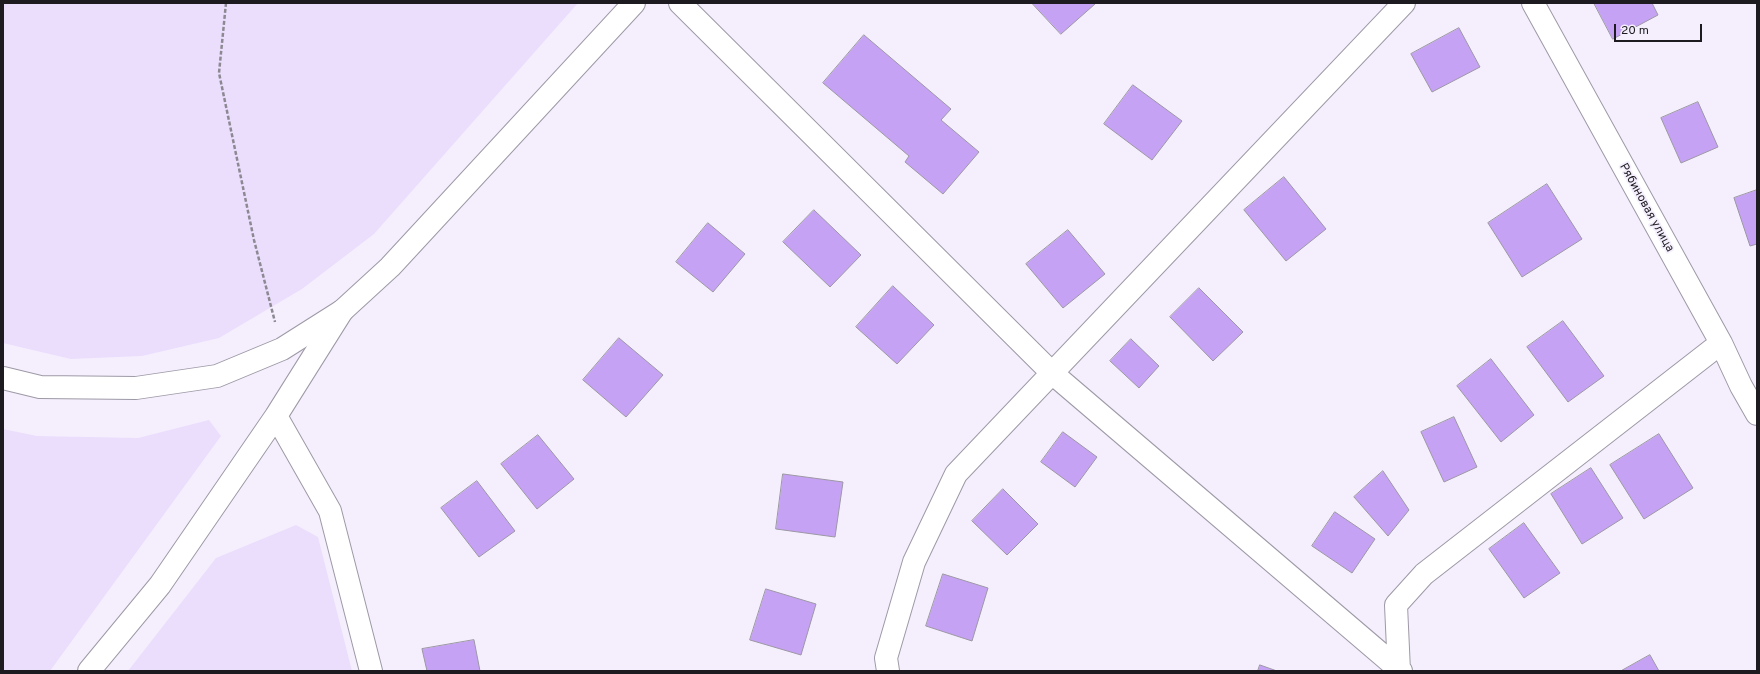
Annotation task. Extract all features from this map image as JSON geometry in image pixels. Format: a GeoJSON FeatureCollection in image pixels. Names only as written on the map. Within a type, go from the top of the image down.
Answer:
{"type":"FeatureCollection","features":[{"type":"Feature","properties":{"kind":"street"},"geometry":{"type":"LineString","coordinates":[[3,378],[40,387],[136,388],[217,376],[282,349],[342,311],[390,267],[634,3]]}},
{"type":"Feature","properties":{"kind":"street"},"geometry":{"type":"LineString","coordinates":[[680,3],[1052,373],[1400,670]]}},
{"type":"Feature","properties":{"kind":"street"},"geometry":{"type":"LineString","coordinates":[[888,671],[886,658],[914,562],[956,474],[1404,3]]}},
{"type":"Feature","properties":{"kind":"street","name":"Рябиновая улица"},"geometry":{"type":"LineString","coordinates":[[1533,3],[1721,343],[1749,385],[1757,414]]}},
{"type":"Feature","properties":{"kind":"street"},"geometry":{"type":"LineString","coordinates":[[89,671],[160,585],[276,416],[342,311]]}},
{"type":"Feature","properties":{"kind":"street"},"geometry":{"type":"LineString","coordinates":[[1400,670],[1396,605],[1424,574],[1721,343]]}},
{"type":"Feature","properties":{"kind":"street"},"geometry":{"type":"LineString","coordinates":[[276,416],[330,511],[371,671]]}},
{"type":"Feature","properties":{"kind":"path"},"geometry":{"type":"LineString","coordinates":[[226,3],[219,73],[254,240],[282,349]]}},
{"type":"Feature","properties":{"kind":"shaded area"},"geometry":{"type":"Polygon","coordinates":[[[3,3],[578,3],[374,234],[302,289],[219,338],[142,356],[71,359],[3,343],[3,3]]]}},
{"type":"Feature","properties":{"kind":"shaded area"},"geometry":{"type":"Polygon","coordinates":[[[209,420],[221,436],[50,671],[3,671],[3,429],[37,436],[138,438],[209,420]]]}},
{"type":"Feature","properties":{"kind":"shaded area"},"geometry":{"type":"Polygon","coordinates":[[[296,525],[318,537],[352,671],[128,671],[216,558],[296,525]]]}},
{"type":"Feature","properties":{"kind":"building"},"geometry":{"type":"Polygon","coordinates":[[[1032,3],[1094,3],[1095,4],[1061,34],[1032,3]]]}},
{"type":"Feature","properties":{"kind":"building"},"geometry":{"type":"Polygon","coordinates":[[[1594,3],[1652,3],[1658,15],[1613,39],[1594,3]]]}},
{"type":"Feature","properties":{"kind":"building"},"geometry":{"type":"Polygon","coordinates":[[[1459,28],[1480,67],[1432,92],[1411,54],[1459,28]]]}},
{"type":"Feature","properties":{"kind":"building"},"geometry":{"type":"Polygon","coordinates":[[[864,35],[951,109],[941,120],[979,152],[943,194],[905,162],[909,156],[823,83],[864,35]]]}},
{"type":"Feature","properties":{"kind":"building"},"geometry":{"type":"Polygon","coordinates":[[[1133,85],[1182,121],[1152,160],[1104,124],[1133,85]]]}},
{"type":"Feature","properties":{"kind":"building"},"geometry":{"type":"Polygon","coordinates":[[[1698,102],[1718,147],[1681,163],[1661,118],[1698,102]]]}},
{"type":"Feature","properties":{"kind":"building"},"geometry":{"type":"Polygon","coordinates":[[[1284,177],[1326,229],[1286,261],[1244,210],[1284,177]]]}},
{"type":"Feature","properties":{"kind":"building"},"geometry":{"type":"Polygon","coordinates":[[[1547,184],[1582,239],[1522,277],[1488,223],[1547,184]]]}},
{"type":"Feature","properties":{"kind":"building"},"geometry":{"type":"Polygon","coordinates":[[[1757,190],[1757,244],[1750,246],[1734,198],[1757,190]]]}},
{"type":"Feature","properties":{"kind":"building"},"geometry":{"type":"Polygon","coordinates":[[[814,210],[861,255],[830,287],[783,242],[814,210]]]}},
{"type":"Feature","properties":{"kind":"building"},"geometry":{"type":"Polygon","coordinates":[[[708,223],[745,254],[713,292],[676,262],[708,223]]]}},
{"type":"Feature","properties":{"kind":"building"},"geometry":{"type":"Polygon","coordinates":[[[1068,230],[1105,274],[1063,308],[1026,264],[1068,230]]]}},
{"type":"Feature","properties":{"kind":"building"},"geometry":{"type":"Polygon","coordinates":[[[893,286],[934,325],[897,364],[856,327],[893,286]]]}},
{"type":"Feature","properties":{"kind":"building"},"geometry":{"type":"Polygon","coordinates":[[[1199,288],[1243,332],[1213,361],[1170,317],[1199,288]]]}},
{"type":"Feature","properties":{"kind":"building"},"geometry":{"type":"Polygon","coordinates":[[[1563,321],[1604,376],[1568,402],[1527,347],[1563,321]]]}},
{"type":"Feature","properties":{"kind":"building"},"geometry":{"type":"Polygon","coordinates":[[[619,338],[663,375],[626,417],[583,380],[619,338]]]}},
{"type":"Feature","properties":{"kind":"building"},"geometry":{"type":"Polygon","coordinates":[[[1131,339],[1159,366],[1139,388],[1110,361],[1131,339]]]}},
{"type":"Feature","properties":{"kind":"building"},"geometry":{"type":"Polygon","coordinates":[[[1491,359],[1534,415],[1501,442],[1457,386],[1491,359]]]}},
{"type":"Feature","properties":{"kind":"building"},"geometry":{"type":"Polygon","coordinates":[[[1454,417],[1477,467],[1444,482],[1421,432],[1454,417]]]}},
{"type":"Feature","properties":{"kind":"building"},"geometry":{"type":"Polygon","coordinates":[[[1063,432],[1097,457],[1075,487],[1041,462],[1063,432]]]}},
{"type":"Feature","properties":{"kind":"building"},"geometry":{"type":"Polygon","coordinates":[[[1659,434],[1693,488],[1644,519],[1610,465],[1659,434]]]}},
{"type":"Feature","properties":{"kind":"building"},"geometry":{"type":"Polygon","coordinates":[[[538,435],[574,479],[537,509],[501,464],[538,435]]]}},
{"type":"Feature","properties":{"kind":"building"},"geometry":{"type":"Polygon","coordinates":[[[1591,468],[1623,518],[1582,544],[1551,494],[1591,468]]]}},
{"type":"Feature","properties":{"kind":"building"},"geometry":{"type":"Polygon","coordinates":[[[1383,471],[1409,510],[1388,536],[1354,497],[1383,471]]]}},
{"type":"Feature","properties":{"kind":"building"},"geometry":{"type":"Polygon","coordinates":[[[783,474],[843,482],[835,537],[776,529],[783,474]]]}},
{"type":"Feature","properties":{"kind":"building"},"geometry":{"type":"Polygon","coordinates":[[[477,481],[515,531],[479,557],[441,508],[477,481]]]}},
{"type":"Feature","properties":{"kind":"building"},"geometry":{"type":"Polygon","coordinates":[[[1003,489],[1038,524],[1007,555],[972,521],[1003,489]]]}},
{"type":"Feature","properties":{"kind":"building"},"geometry":{"type":"Polygon","coordinates":[[[1335,512],[1375,539],[1352,573],[1312,546],[1335,512]]]}},
{"type":"Feature","properties":{"kind":"building"},"geometry":{"type":"Polygon","coordinates":[[[1524,523],[1560,573],[1524,598],[1489,549],[1524,523]]]}},
{"type":"Feature","properties":{"kind":"building"},"geometry":{"type":"Polygon","coordinates":[[[943,574],[988,588],[972,641],[926,626],[943,574]]]}},
{"type":"Feature","properties":{"kind":"building"},"geometry":{"type":"Polygon","coordinates":[[[766,589],[816,604],[801,655],[750,640],[766,589]]]}},
{"type":"Feature","properties":{"kind":"building"},"geometry":{"type":"Polygon","coordinates":[[[474,640],[480,671],[427,671],[422,649],[474,640]]]}},
{"type":"Feature","properties":{"kind":"building"},"geometry":{"type":"Polygon","coordinates":[[[1650,655],[1659,671],[1621,671],[1650,655]]]}},
{"type":"Feature","properties":{"kind":"building"},"geometry":{"type":"Polygon","coordinates":[[[1260,665],[1277,671],[1258,671],[1260,665]]]}}]}
